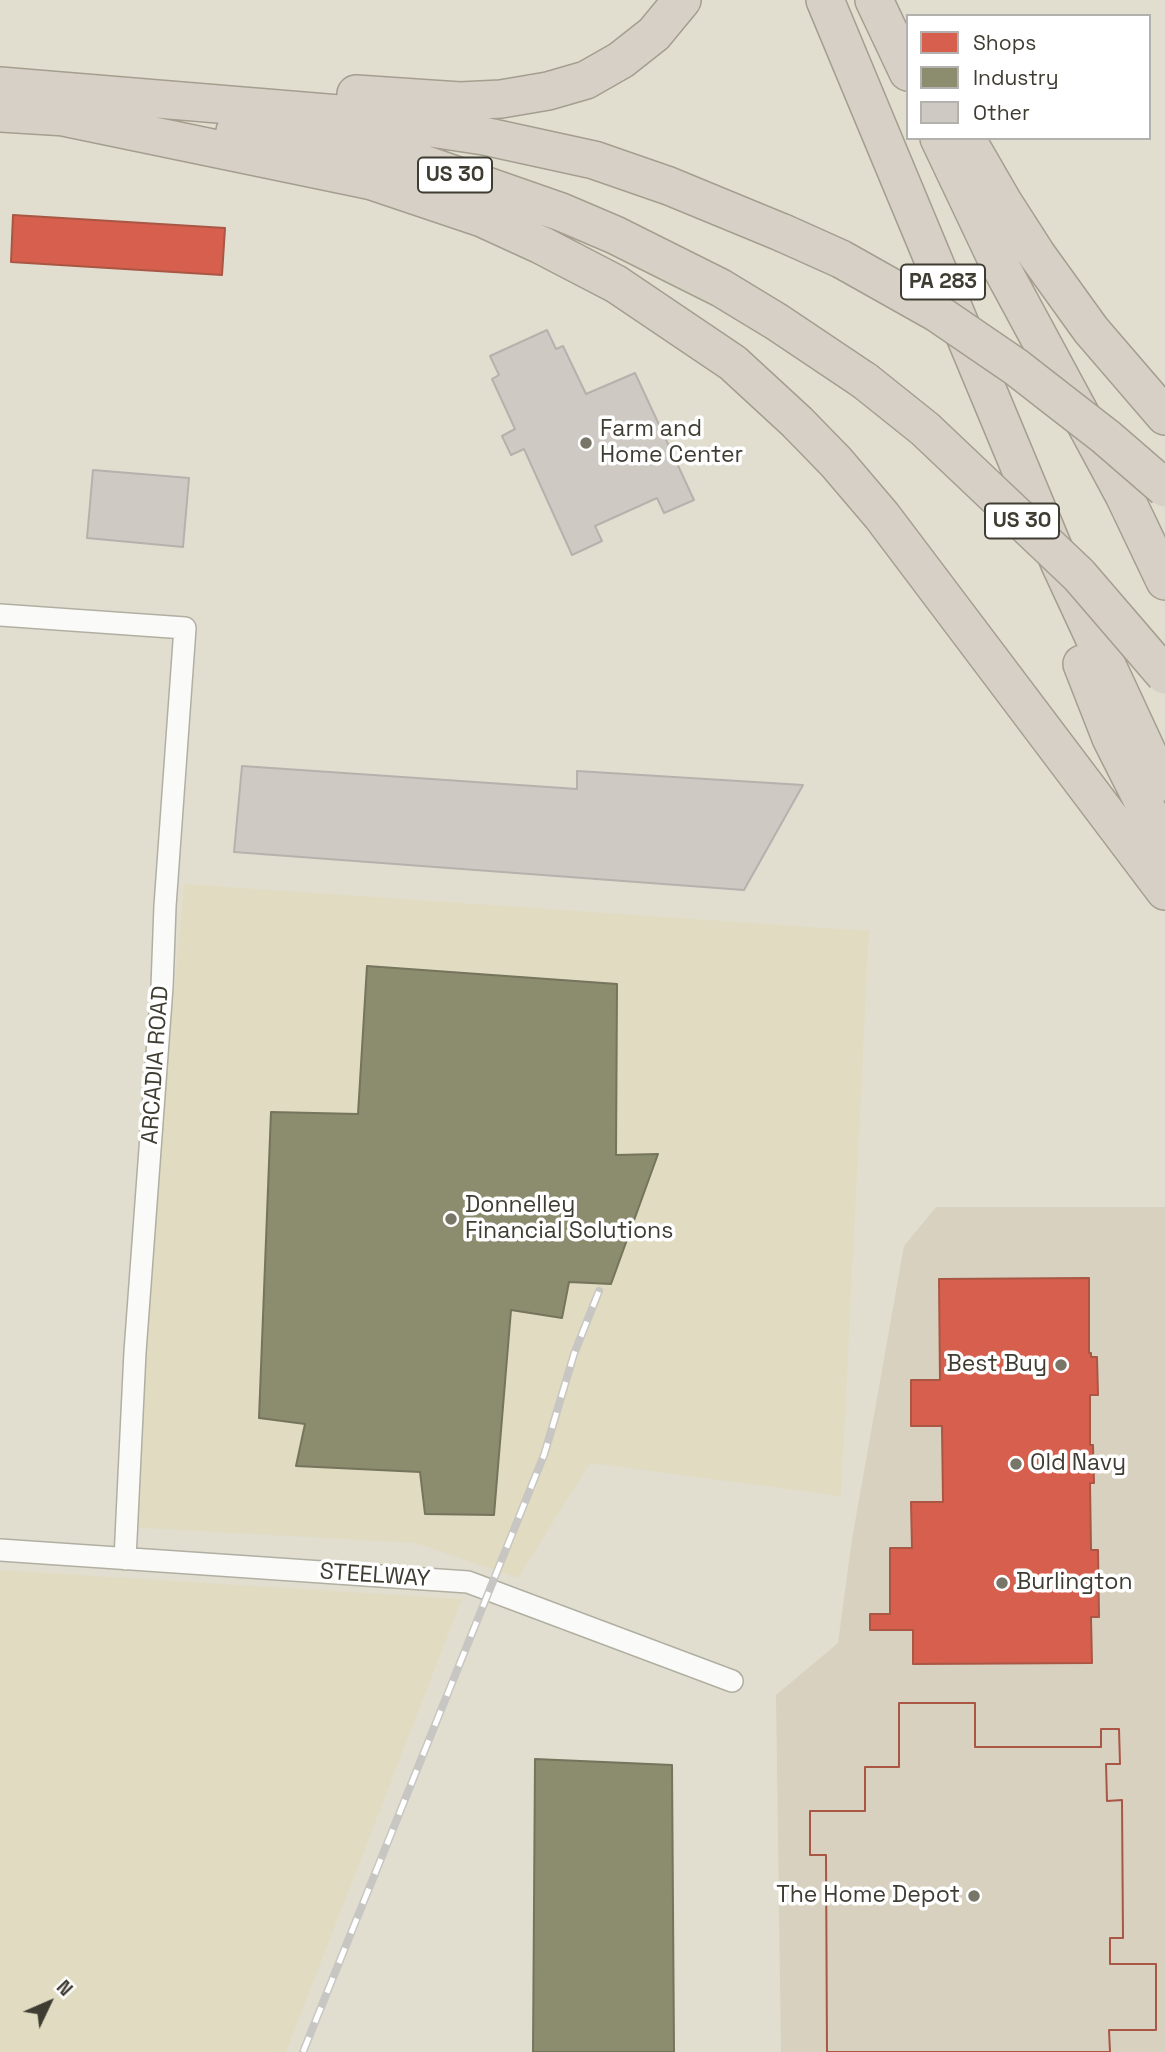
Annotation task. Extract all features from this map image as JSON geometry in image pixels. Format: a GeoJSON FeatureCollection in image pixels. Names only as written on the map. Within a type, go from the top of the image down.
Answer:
{"type":"FeatureCollection","features":[{"type":"Feature","properties":{"kind":"highway"},"geometry":{"type":"LineString","coordinates":[[69,104],[179,82],[460,101],[513,97],[548,91],[598,74],[654,34],[682,0]]}},
{"type":"Feature","properties":{"kind":"highway","name":"PA 283"},"geometry":{"type":"LineString","coordinates":[[825,0],[1060,564],[1149,756],[1165,782]]}},
{"type":"Feature","properties":{"kind":"highway"},"geometry":{"type":"LineString","coordinates":[[874,0],[906,68]]}},
{"type":"Feature","properties":{"kind":"highway"},"geometry":{"type":"LineString","coordinates":[[884,0],[906,37]]}},
{"type":"Feature","properties":{"kind":"highway","name":"US 30"},"geometry":{"type":"LineString","coordinates":[[0,86],[69,104],[185,126],[354,145],[412,160],[561,212],[670,262],[766,315],[865,380],[925,429],[1079,575],[1165,675]]}},
{"type":"Feature","properties":{"kind":"highway"},"geometry":{"type":"LineString","coordinates":[[69,104],[372,181],[482,218],[616,284],[733,363],[836,462],[882,516],[1165,891]]}},
{"type":"Feature","properties":{"kind":"highway","name":"US 30"},"geometry":{"type":"LineString","coordinates":[[0,113],[69,104],[339,114],[484,136],[594,160],[669,186],[783,233],[841,260],[937,313],[1016,367],[1106,437],[1165,488]]}},
{"type":"Feature","properties":{"kind":"highway","name":"PA 283"},"geometry":{"type":"LineString","coordinates":[[940,140],[995,256],[1124,495],[1165,581]]}},
{"type":"Feature","properties":{"kind":"highway"},"geometry":{"type":"LineString","coordinates":[[967,140],[1017,223],[1083,319],[1165,416]]}},
{"type":"Feature","properties":{"kind":"highway"},"geometry":{"type":"LineString","coordinates":[[1060,564],[1078,653],[1111,738],[1165,845]]}},
{"type":"Feature","properties":{"kind":"street","name":"ARCADIA ROAD"},"geometry":{"type":"LineString","coordinates":[[0,615],[185,628],[165,906],[162,1001],[135,1352],[125,1559]]}},
{"type":"Feature","properties":{"kind":"street","name":"STEELWAY"},"geometry":{"type":"LineString","coordinates":[[0,1550],[468,1582],[732,1681]]}},
{"type":"Feature","properties":{"kind":"shaded area"},"geometry":{"type":"Polygon","coordinates":[[[184,884],[869,931],[841,1496],[590,1463],[518,1578],[416,1543],[126,1527],[184,884]]]}},
{"type":"Feature","properties":{"kind":"shaded area"},"geometry":{"type":"Polygon","coordinates":[[[936,1207],[1165,1207],[1165,2052],[781,2052],[776,1695],[838,1643],[852,1539],[904,1246],[936,1207]]]}},
{"type":"Feature","properties":{"kind":"shaded area"},"geometry":{"type":"Polygon","coordinates":[[[0,1570],[462,1599],[286,2052],[0,2052],[0,1570]]]}},
{"type":"Feature","properties":{"kind":"building: Shops"},"geometry":{"type":"Polygon","coordinates":[[[13,215],[225,228],[222,275],[11,262],[13,215]]]}},
{"type":"Feature","properties":{"kind":"building: Shops"},"geometry":{"type":"Polygon","coordinates":[[[1089,1278],[1089,1353],[1091,1357],[1097,1357],[1098,1395],[1090,1395],[1090,1445],[1093,1445],[1094,1483],[1090,1483],[1091,1550],[1098,1550],[1099,1617],[1091,1617],[1092,1663],[913,1664],[913,1630],[870,1630],[870,1614],[890,1614],[890,1548],[912,1548],[911,1502],[943,1502],[942,1426],[911,1426],[911,1380],[940,1380],[939,1279],[1089,1278]]]}},
{"type":"Feature","properties":{"kind":"building: Shops","name":"The Home Depot"},"geometry":{"type":"Polygon","coordinates":[[[899,1703],[975,1703],[975,1747],[1101,1747],[1101,1729],[1119,1729],[1120,1764],[1106,1764],[1107,1801],[1122,1800],[1123,1938],[1110,1938],[1110,1964],[1156,1964],[1156,2030],[1109,2030],[1110,2052],[827,2052],[826,1855],[810,1855],[810,1811],[865,1811],[865,1767],[899,1767],[899,1703]]]}},
{"type":"Feature","properties":{"kind":"building: Shops","name":"The Home Depot"},"geometry":{"type":"Polygon","coordinates":[[[899,1703],[975,1703],[975,1747],[1101,1747],[1101,1729],[1119,1729],[1120,1764],[1106,1764],[1107,1801],[1122,1800],[1123,1938],[1110,1938],[1110,1964],[1156,1964],[1156,2030],[1109,2030],[1110,2052],[827,2052],[826,1855],[810,1855],[810,1811],[865,1811],[865,1767],[899,1767],[899,1703]]]}},
{"type":"Feature","properties":{"kind":"building: Industry","name":"Donnelley Financial Solutions"},"geometry":{"type":"Polygon","coordinates":[[[367,966],[617,984],[616,1155],[658,1154],[611,1284],[569,1282],[562,1318],[511,1310],[494,1515],[425,1514],[420,1472],[296,1466],[305,1424],[259,1418],[271,1112],[358,1114],[367,966]]]}},
{"type":"Feature","properties":{"kind":"building: Industry"},"geometry":{"type":"Polygon","coordinates":[[[535,1759],[672,1765],[674,2052],[533,2052],[535,1759]]]}},
{"type":"Feature","properties":{"kind":"building: Other","name":"Farm and Home Center"},"geometry":{"type":"Polygon","coordinates":[[[547,330],[556,349],[563,346],[586,394],[635,373],[694,500],[664,513],[657,498],[595,526],[602,541],[572,555],[524,449],[511,455],[502,436],[515,429],[492,379],[499,375],[490,356],[547,330]]]}},
{"type":"Feature","properties":{"kind":"building: Other"},"geometry":{"type":"Polygon","coordinates":[[[93,470],[189,478],[183,547],[87,538],[93,470]]]}},
{"type":"Feature","properties":{"kind":"building: Other"},"geometry":{"type":"Polygon","coordinates":[[[242,766],[577,789],[577,771],[803,785],[744,890],[234,852],[242,766]]]}},
{"type":"Feature","properties":{"kind":"railway"},"geometry":{"type":"LineString","coordinates":[[303,2052],[544,1455],[574,1354],[599,1291]]}},
{"type":"Feature","properties":{"kind":"place","name":"Farm and Home Center"},"geometry":{"type":"Point","coordinates":[586,443]}},
{"type":"Feature","properties":{"kind":"place","name":"Donnelley Financial Solutions"},"geometry":{"type":"Point","coordinates":[451,1219]}},
{"type":"Feature","properties":{"kind":"place","name":"Best Buy"},"geometry":{"type":"Point","coordinates":[1061,1365]}},
{"type":"Feature","properties":{"kind":"place","name":"Old Navy"},"geometry":{"type":"Point","coordinates":[1016,1464]}},
{"type":"Feature","properties":{"kind":"place","name":"Burlington"},"geometry":{"type":"Point","coordinates":[1002,1583]}},
{"type":"Feature","properties":{"kind":"place","name":"The Home Depot"},"geometry":{"type":"Point","coordinates":[974,1896]}}]}
